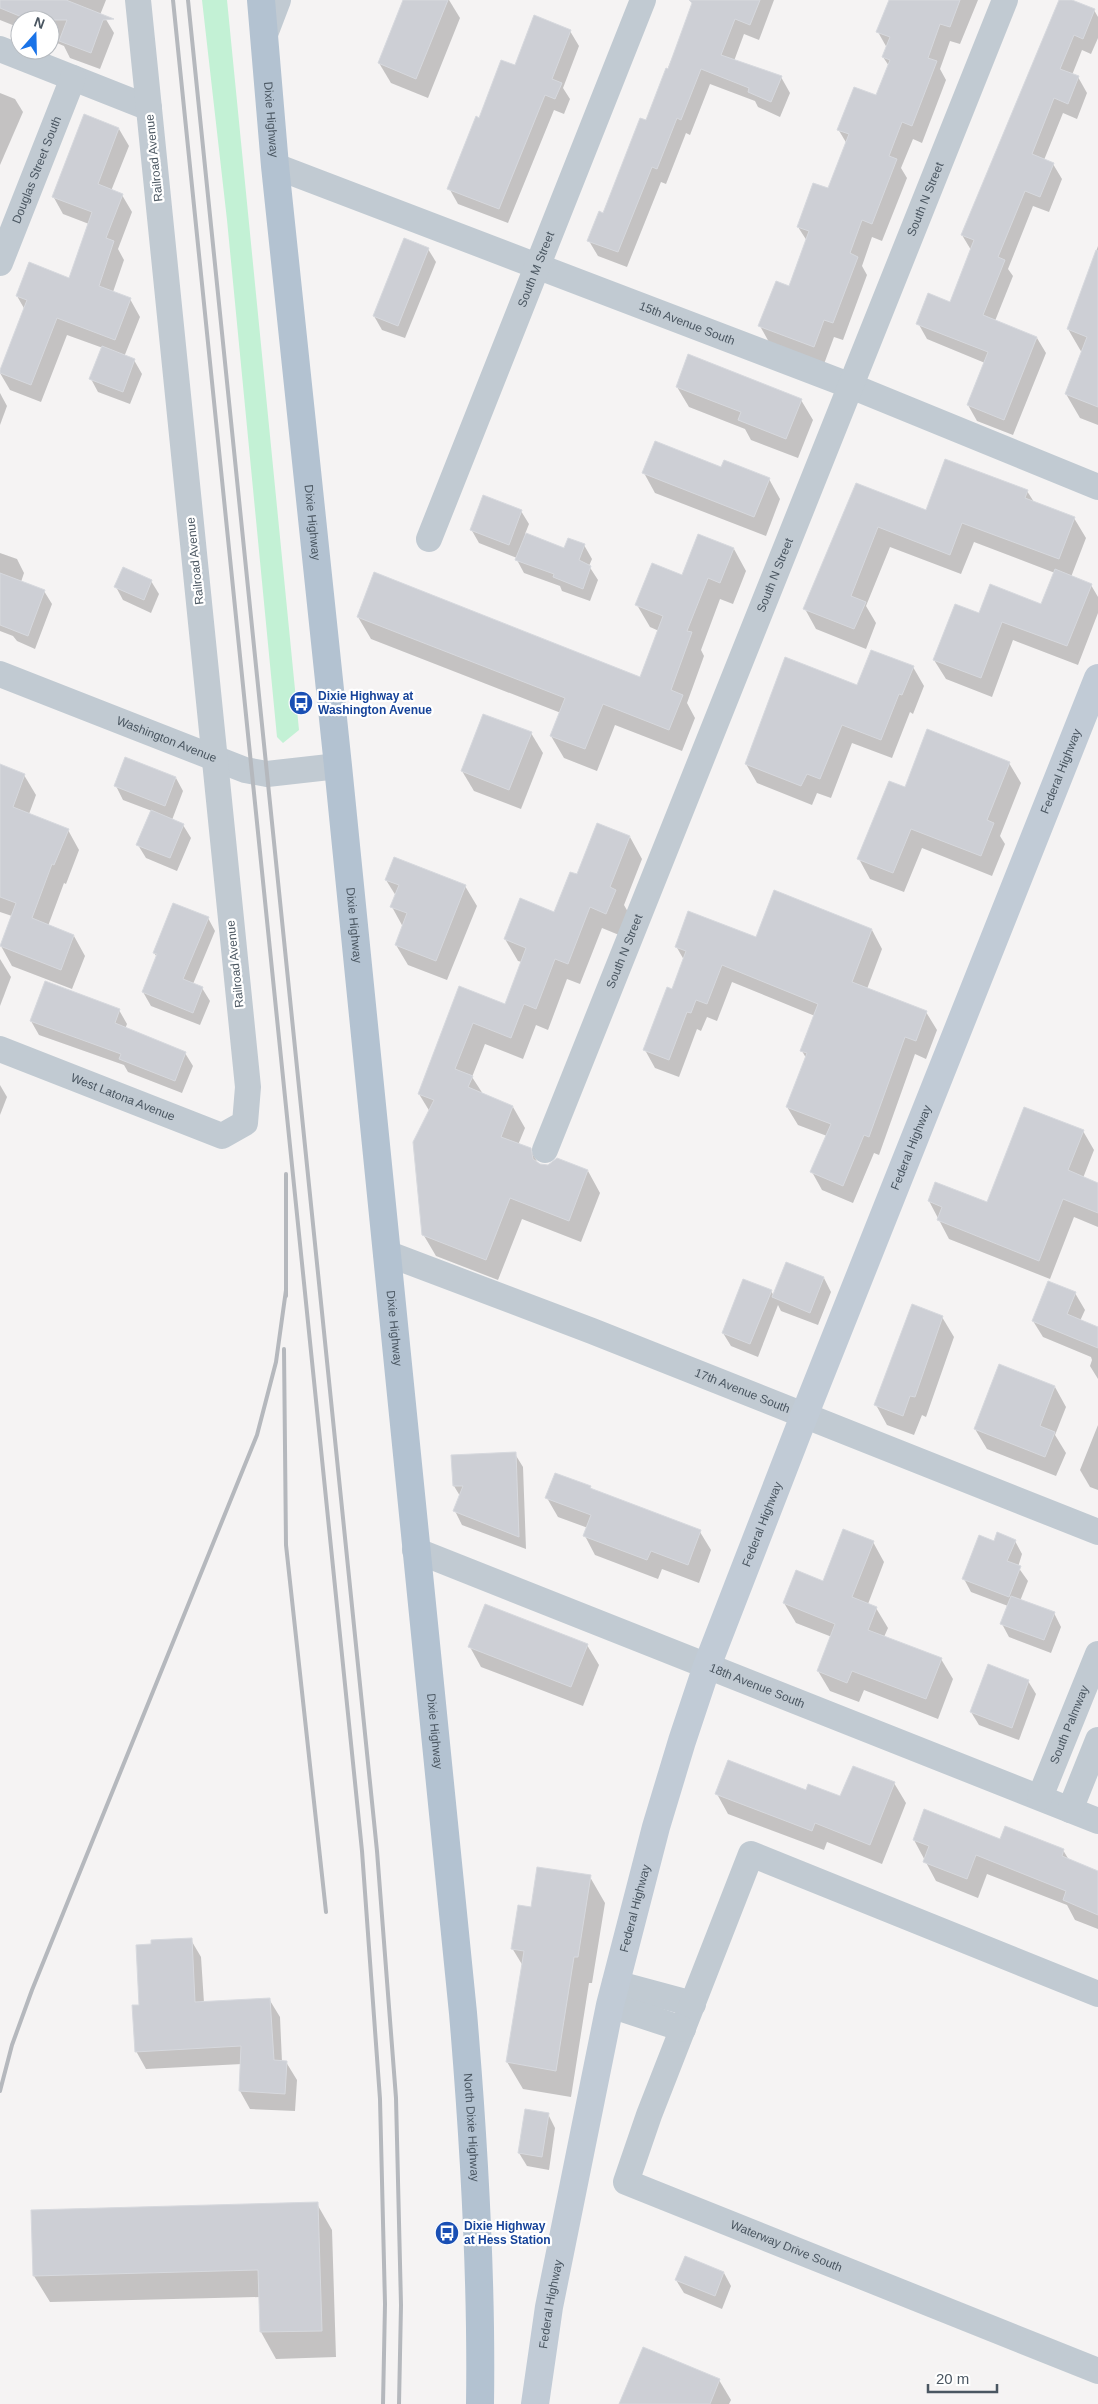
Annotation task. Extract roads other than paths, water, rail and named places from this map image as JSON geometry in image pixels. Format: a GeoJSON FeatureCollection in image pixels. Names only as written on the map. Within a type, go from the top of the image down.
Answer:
{"type":"FeatureCollection","features":[{"type":"Feature","properties":{"kind":"main road","name":"Dixie Highway"},"geometry":{"type":"LineString","coordinates":[[261,0],[275,166],[338,766],[446,1852]]}},
{"type":"Feature","properties":{"kind":"main road","name":"Federal Highway"},"geometry":{"type":"LineString","coordinates":[[535,2404],[551,2298],[612,1994],[656,1827],[707,1666],[804,1416],[1098,678]]}},
{"type":"Feature","properties":{"kind":"main road","name":"North Dixie Highway"},"geometry":{"type":"LineString","coordinates":[[446,1852],[473,2128],[479,2256],[480,2404]]}},
{"type":"Feature","properties":{"kind":"street","name":"Railroad Avenue"},"geometry":{"type":"LineString","coordinates":[[138,0],[248,1087],[245,1123]]}},
{"type":"Feature","properties":{"kind":"street"},"geometry":{"type":"LineString","coordinates":[[265,34],[278,0]]}},
{"type":"Feature","properties":{"kind":"street","name":"South M Street"},"geometry":{"type":"LineString","coordinates":[[429,539],[642,0]]}},
{"type":"Feature","properties":{"kind":"street","name":"South N Street"},"geometry":{"type":"LineString","coordinates":[[545,1150],[1005,0]]}},
{"type":"Feature","properties":{"kind":"street"},"geometry":{"type":"LineString","coordinates":[[0,49],[149,108]]}},
{"type":"Feature","properties":{"kind":"street","name":"Douglas Street South"},"geometry":{"type":"LineString","coordinates":[[0,263],[73,78]]}},
{"type":"Feature","properties":{"kind":"street","name":"15th Avenue South"},"geometry":{"type":"LineString","coordinates":[[275,166],[851,386],[1098,487]]}},
{"type":"Feature","properties":{"kind":"street","name":"Washington Avenue"},"geometry":{"type":"LineString","coordinates":[[0,674],[245,770],[267,774],[338,766]]}},
{"type":"Feature","properties":{"kind":"street","name":"West Latona Avenue"},"geometry":{"type":"LineString","coordinates":[[0,1049],[222,1136],[245,1123]]}},
{"type":"Feature","properties":{"kind":"street","name":"17th Avenue South"},"geometry":{"type":"LineString","coordinates":[[386,1254],[592,1331],[1098,1532]]}},
{"type":"Feature","properties":{"kind":"street","name":"18th Avenue South"},"geometry":{"type":"LineString","coordinates":[[415,1550],[1098,1821]]}},
{"type":"Feature","properties":{"kind":"street","name":"South Palmway"},"geometry":{"type":"LineString","coordinates":[[1040,1797],[1098,1654]]}},
{"type":"Feature","properties":{"kind":"street"},"geometry":{"type":"LineString","coordinates":[[1070,1810],[1098,1740]]}},
{"type":"Feature","properties":{"kind":"street"},"geometry":{"type":"LineString","coordinates":[[612,1994],[683,2029],[751,1854],[1098,1994]]}},
{"type":"Feature","properties":{"kind":"street"},"geometry":{"type":"LineString","coordinates":[[612,1994],[693,2004]]}},
{"type":"Feature","properties":{"kind":"street","name":"Waterway Drive South"},"geometry":{"type":"LineString","coordinates":[[683,2029],[649,2115],[626,2182],[1098,2371]]}},
{"type":"Feature","properties":{"kind":"railway"},"geometry":{"type":"LineString","coordinates":[[173,0],[362,1851],[380,2099],[385,2304],[383,2404]]}},
{"type":"Feature","properties":{"kind":"railway"},"geometry":{"type":"LineString","coordinates":[[188,0],[377,1851],[396,2098],[401,2305],[399,2404]]}},
{"type":"Feature","properties":{"kind":"railway"},"geometry":{"type":"LineString","coordinates":[[286,1174],[286,1296]]}},
{"type":"Feature","properties":{"kind":"railway"},"geometry":{"type":"LineString","coordinates":[[0,2091],[12,2045],[32,1990],[257,1435],[276,1362],[286,1290]]}},
{"type":"Feature","properties":{"kind":"railway"},"geometry":{"type":"LineString","coordinates":[[284,1349],[286,1545],[326,1912]]}},
{"type":"Feature","properties":{"kind":"place","name":"Dixie Highway at Washington Avenue"},"geometry":{"type":"Point","coordinates":[301,703]}},
{"type":"Feature","properties":{"kind":"place","name":"Dixie Highway at Hess Station"},"geometry":{"type":"Point","coordinates":[447,2233]}}]}
